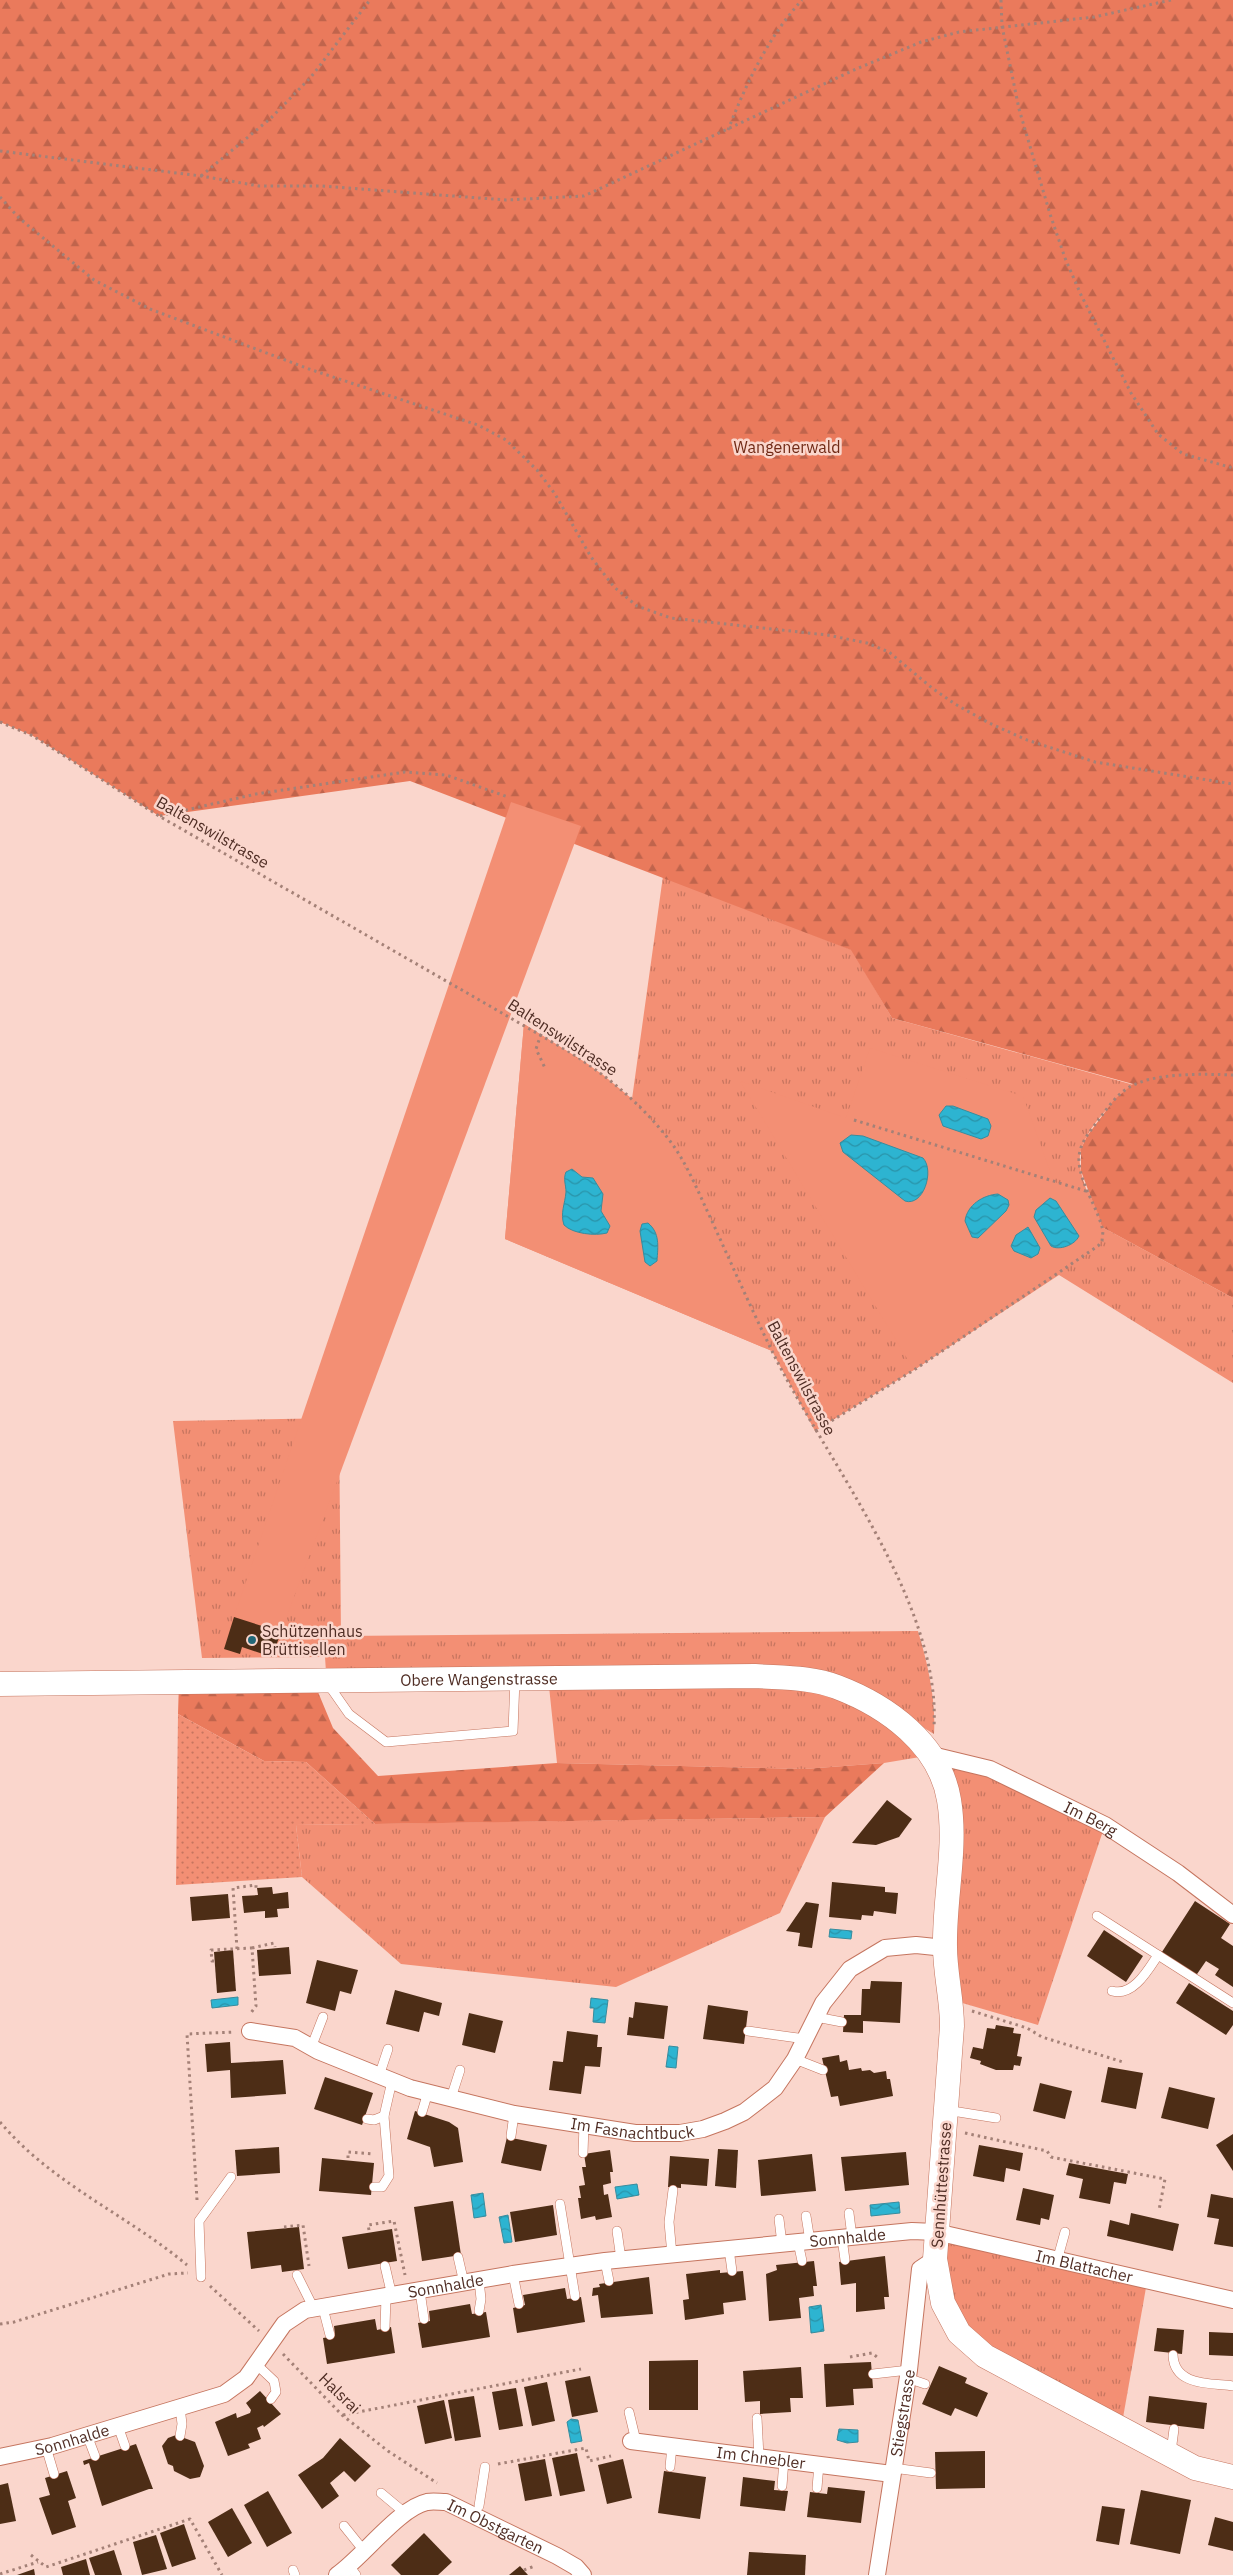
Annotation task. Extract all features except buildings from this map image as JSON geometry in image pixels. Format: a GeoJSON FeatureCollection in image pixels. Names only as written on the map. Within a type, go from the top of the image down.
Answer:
{"type":"FeatureCollection","features":[{"type":"Feature","properties":{"kind":"street","name":"Obere Wangenstrasse"},"geometry":{"type":"LineString","coordinates":[[0,1684],[755,1676],[800,1679],[836,1687],[862,1700],[918,1738],[932,1755]]}},
{"type":"Feature","properties":{"kind":"street","name":"Im Berg"},"geometry":{"type":"LineString","coordinates":[[932,1755],[954,1758],[990,1769],[1105,1825],[1178,1873],[1233,1915]]}},
{"type":"Feature","properties":{"kind":"street","name":"Sennhüttestrasse"},"geometry":{"type":"LineString","coordinates":[[932,1755],[945,1780],[950,1810],[951,1839],[945,1948],[952,2000],[946,2110],[936,2232],[936,2259],[944,2303],[959,2332],[985,2356],[1195,2468],[1233,2477]]}},
{"type":"Feature","properties":{"kind":"street","name":"Im Fasnachtbuck"},"geometry":{"type":"LineString","coordinates":[[250,2031],[295,2038],[311,2048],[385,2078],[428,2092],[514,2114],[635,2133],[680,2133],[703,2129],[744,2112],[775,2088],[795,2059],[823,2003],[850,1969],[885,1948],[916,1945],[945,1948]]}},
{"type":"Feature","properties":{"kind":"street","name":"Sonnhalde"},"geometry":{"type":"LineString","coordinates":[[0,2457],[46,2447],[224,2394],[246,2378],[284,2324],[305,2310],[389,2297],[513,2274],[613,2260],[912,2231],[936,2232]]}},
{"type":"Feature","properties":{"kind":"street","name":"Im Blattacher"},"geometry":{"type":"LineString","coordinates":[[936,2232],[1233,2300]]}},
{"type":"Feature","properties":{"kind":"street","name":"Stiegstrasse"},"geometry":{"type":"LineString","coordinates":[[877,2575],[908,2374],[920,2269],[936,2259]]}},
{"type":"Feature","properties":{"kind":"street","name":"Im Chnebler"},"geometry":{"type":"LineString","coordinates":[[633,2441],[892,2471]]}},
{"type":"Feature","properties":{"kind":"street","name":"Im Obstgarten"},"geometry":{"type":"LineString","coordinates":[[348,2572],[365,2552],[405,2513],[427,2502],[446,2502],[557,2556],[576,2567],[583,2575]]}},
{"type":"Feature","properties":{"kind":"lane"},"geometry":{"type":"LineString","coordinates":[[324,1680],[349,1714],[386,1742],[513,1731],[515,1678]]}},
{"type":"Feature","properties":{"kind":"lane"},"geometry":{"type":"LineString","coordinates":[[1097,1916],[1233,2004]]}},
{"type":"Feature","properties":{"kind":"lane"},"geometry":{"type":"LineString","coordinates":[[1112,1991],[1118,1992],[1131,1988],[1146,1973],[1158,1955]]}},
{"type":"Feature","properties":{"kind":"lane"},"geometry":{"type":"LineString","coordinates":[[311,2048],[323,2017]]}},
{"type":"Feature","properties":{"kind":"lane"},"geometry":{"type":"LineString","coordinates":[[816,2017],[842,2022]]}},
{"type":"Feature","properties":{"kind":"lane"},"geometry":{"type":"LineString","coordinates":[[748,2031],[806,2039]]}},
{"type":"Feature","properties":{"kind":"lane"},"geometry":{"type":"LineString","coordinates":[[374,2187],[382,2187],[389,2176],[384,2116],[388,2049]]}},
{"type":"Feature","properties":{"kind":"lane"},"geometry":{"type":"LineString","coordinates":[[795,2059],[823,2070]]}},
{"type":"Feature","properties":{"kind":"lane"},"geometry":{"type":"LineString","coordinates":[[451,2098],[460,2070]]}},
{"type":"Feature","properties":{"kind":"lane"},"geometry":{"type":"LineString","coordinates":[[422,2112],[428,2092]]}},
{"type":"Feature","properties":{"kind":"lane"},"geometry":{"type":"LineString","coordinates":[[946,2110],[996,2118]]}},
{"type":"Feature","properties":{"kind":"lane"},"geometry":{"type":"LineString","coordinates":[[511,2136],[514,2114]]}},
{"type":"Feature","properties":{"kind":"lane"},"geometry":{"type":"LineString","coordinates":[[367,2119],[374,2120],[384,2116]]}},
{"type":"Feature","properties":{"kind":"lane"},"geometry":{"type":"LineString","coordinates":[[583,2153],[584,2125]]}},
{"type":"Feature","properties":{"kind":"lane"},"geometry":{"type":"LineString","coordinates":[[201,2277],[199,2221],[231,2177]]}},
{"type":"Feature","properties":{"kind":"lane"},"geometry":{"type":"LineString","coordinates":[[672,2190],[669,2222],[672,2255]]}},
{"type":"Feature","properties":{"kind":"lane"},"geometry":{"type":"LineString","coordinates":[[560,2204],[575,2296]]}},
{"type":"Feature","properties":{"kind":"lane"},"geometry":{"type":"LineString","coordinates":[[845,2260],[850,2213]]}},
{"type":"Feature","properties":{"kind":"lane"},"geometry":{"type":"LineString","coordinates":[[797,2242],[806,2216]]}},
{"type":"Feature","properties":{"kind":"lane"},"geometry":{"type":"LineString","coordinates":[[779,2219],[797,2242],[802,2261]]}},
{"type":"Feature","properties":{"kind":"lane"},"geometry":{"type":"LineString","coordinates":[[609,2281],[617,2231]]}},
{"type":"Feature","properties":{"kind":"lane"},"geometry":{"type":"LineString","coordinates":[[1057,2261],[1065,2232]]}},
{"type":"Feature","properties":{"kind":"lane"},"geometry":{"type":"LineString","coordinates":[[729,2249],[732,2271]]}},
{"type":"Feature","properties":{"kind":"lane"},"geometry":{"type":"LineString","coordinates":[[458,2257],[481,2299],[479,2311]]}},
{"type":"Feature","properties":{"kind":"lane"},"geometry":{"type":"LineString","coordinates":[[385,2266],[389,2297],[385,2327]]}},
{"type":"Feature","properties":{"kind":"lane"},"geometry":{"type":"LineString","coordinates":[[513,2274],[519,2304]]}},
{"type":"Feature","properties":{"kind":"lane"},"geometry":{"type":"LineString","coordinates":[[299,2278],[318,2309],[330,2336]]}},
{"type":"Feature","properties":{"kind":"lane"},"geometry":{"type":"LineString","coordinates":[[414,2292],[424,2319]]}},
{"type":"Feature","properties":{"kind":"lane"},"geometry":{"type":"LineString","coordinates":[[1173,2355],[1174,2364],[1179,2374],[1189,2381],[1233,2386]]}},
{"type":"Feature","properties":{"kind":"lane"},"geometry":{"type":"LineString","coordinates":[[256,2364],[274,2382],[276,2392],[271,2399]]}},
{"type":"Feature","properties":{"kind":"lane"},"geometry":{"type":"LineString","coordinates":[[875,2374],[908,2374],[925,2384]]}},
{"type":"Feature","properties":{"kind":"lane"},"geometry":{"type":"LineString","coordinates":[[180,2407],[182,2424],[180,2436]]}},
{"type":"Feature","properties":{"kind":"lane"},"geometry":{"type":"LineString","coordinates":[[629,2412],[633,2441]]}},
{"type":"Feature","properties":{"kind":"lane"},"geometry":{"type":"LineString","coordinates":[[757,2418],[759,2457]]}},
{"type":"Feature","properties":{"kind":"lane"},"geometry":{"type":"LineString","coordinates":[[118,2426],[126,2446]]}},
{"type":"Feature","properties":{"kind":"lane"},"geometry":{"type":"LineString","coordinates":[[1170,2455],[1174,2429]]}},
{"type":"Feature","properties":{"kind":"lane"},"geometry":{"type":"LineString","coordinates":[[87,2435],[95,2456]]}},
{"type":"Feature","properties":{"kind":"lane"},"geometry":{"type":"LineString","coordinates":[[670,2467],[672,2446]]}},
{"type":"Feature","properties":{"kind":"lane"},"geometry":{"type":"LineString","coordinates":[[46,2447],[54,2474]]}},
{"type":"Feature","properties":{"kind":"lane"},"geometry":{"type":"LineString","coordinates":[[782,2486],[784,2460]]}},
{"type":"Feature","properties":{"kind":"lane"},"geometry":{"type":"LineString","coordinates":[[816,2488],[819,2464]]}},
{"type":"Feature","properties":{"kind":"lane"},"geometry":{"type":"LineString","coordinates":[[479,2506],[485,2467]]}},
{"type":"Feature","properties":{"kind":"lane"},"geometry":{"type":"LineString","coordinates":[[892,2471],[931,2473]]}},
{"type":"Feature","properties":{"kind":"lane"},"geometry":{"type":"LineString","coordinates":[[381,2493],[405,2513]]}},
{"type":"Feature","properties":{"kind":"lane"},"geometry":{"type":"LineString","coordinates":[[344,2526],[365,2552]]}},
{"type":"Feature","properties":{"kind":"path"},"geometry":{"type":"LineString","coordinates":[[201,176],[272,118],[311,77],[370,0]]}},
{"type":"Feature","properties":{"kind":"path"},"geometry":{"type":"LineString","coordinates":[[728,131],[748,80],[790,13],[802,0]]}},
{"type":"Feature","properties":{"kind":"path"},"geometry":{"type":"LineString","coordinates":[[1001,0],[1002,26],[1019,109],[1065,258],[1124,381],[1153,428],[1177,451],[1198,460],[1233,468]]}},
{"type":"Feature","properties":{"kind":"path"},"geometry":{"type":"LineString","coordinates":[[0,151],[201,176],[259,186],[321,186],[506,200],[584,196],[728,131],[903,48],[959,32],[1094,17],[1170,0]]}},
{"type":"Feature","properties":{"kind":"path"},"geometry":{"type":"LineString","coordinates":[[0,197],[19,218],[94,280],[150,309],[309,369],[478,425],[506,440],[537,470],[555,494],[591,557],[614,587],[626,599],[647,612],[671,618],[802,632],[867,643],[889,652],[932,688],[963,709],[1027,740],[1095,762],[1233,784]]}},
{"type":"Feature","properties":{"kind":"path","name":"Baltenswilstrasse"},"geometry":{"type":"LineString","coordinates":[[0,722],[32,736],[159,816],[541,1034],[588,1064],[616,1086],[654,1122],[674,1147],[695,1185],[772,1351],[815,1431],[896,1572],[926,1656],[933,1694],[935,1721],[932,1755]]}},
{"type":"Feature","properties":{"kind":"path"},"geometry":{"type":"LineString","coordinates":[[159,816],[256,794],[405,772],[446,775],[508,797]]}},
{"type":"Feature","properties":{"kind":"path"},"geometry":{"type":"LineString","coordinates":[[541,1034],[536,1049],[545,1068]]}},
{"type":"Feature","properties":{"kind":"path"},"geometry":{"type":"LineString","coordinates":[[815,1431],[908,1374],[1095,1249],[1102,1241],[1103,1231],[1080,1166],[1080,1148],[1111,1104],[1127,1088],[1142,1082],[1166,1078],[1233,1075]]}},
{"type":"Feature","properties":{"kind":"path"},"geometry":{"type":"LineString","coordinates":[[854,1120],[1089,1192]]}},
{"type":"Feature","properties":{"kind":"path"},"geometry":{"type":"LineString","coordinates":[[237,1949],[233,1888],[256,1885],[256,1889]]}},
{"type":"Feature","properties":{"kind":"path"},"geometry":{"type":"LineString","coordinates":[[214,1961],[212,1961],[211,1950],[252,1948],[274,1943],[274,1947]]}},
{"type":"Feature","properties":{"kind":"path"},"geometry":{"type":"LineString","coordinates":[[249,2014],[256,2006],[252,1948]]}},
{"type":"Feature","properties":{"kind":"path"},"geometry":{"type":"LineString","coordinates":[[970,2010],[1027,2028],[1042,2038],[1123,2062]]}},
{"type":"Feature","properties":{"kind":"path"},"geometry":{"type":"LineString","coordinates":[[199,2221],[187,2034],[250,2031]]}},
{"type":"Feature","properties":{"kind":"path","name":"Halsrai"},"geometry":{"type":"LineString","coordinates":[[0,2122],[25,2150],[48,2170],[166,2248],[201,2277],[271,2342],[342,2415],[388,2451],[441,2486]]}},
{"type":"Feature","properties":{"kind":"path"},"geometry":{"type":"LineString","coordinates":[[964,2133],[1047,2151],[1051,2157],[1166,2179],[1159,2210]]}},
{"type":"Feature","properties":{"kind":"path"},"geometry":{"type":"LineString","coordinates":[[348,2158],[348,2152],[387,2155]]}},
{"type":"Feature","properties":{"kind":"path"},"geometry":{"type":"LineString","coordinates":[[369,2230],[368,2225],[394,2220],[414,2292]]}},
{"type":"Feature","properties":{"kind":"path"},"geometry":{"type":"LineString","coordinates":[[284,2227],[303,2225],[309,2270],[299,2278]]}},
{"type":"Feature","properties":{"kind":"path"},"geometry":{"type":"LineString","coordinates":[[0,2324],[14,2322],[170,2274],[190,2273],[201,2277]]}},
{"type":"Feature","properties":{"kind":"path"},"geometry":{"type":"LineString","coordinates":[[850,2357],[872,2352],[877,2357],[875,2374]]}},
{"type":"Feature","properties":{"kind":"path"},"geometry":{"type":"LineString","coordinates":[[342,2415],[581,2369]]}},
{"type":"Feature","properties":{"kind":"path"},"geometry":{"type":"LineString","coordinates":[[485,2467],[586,2448],[589,2461],[611,2456]]}},
{"type":"Feature","properties":{"kind":"path"},"geometry":{"type":"LineString","coordinates":[[31,2556],[46,2567],[190,2520],[222,2575]]}},
{"type":"Feature","properties":{"kind":"path"},"geometry":{"type":"LineString","coordinates":[[0,2574],[38,2561]]}},
{"type":"Feature","properties":{"kind":"green space","name":"Wangenerwald"},"geometry":{"type":"Polygon","coordinates":[[[0,0],[1233,0],[1233,1298],[1102,1227],[1081,1171],[1081,1149],[1087,1136],[1114,1100],[1133,1084],[892,1018],[851,950],[410,781],[159,816],[33,736],[0,722],[0,0]]]}},
{"type":"Feature","properties":{"kind":"green space"},"geometry":{"type":"Polygon","coordinates":[[[511,802],[581,826],[281,1632],[234,1617],[511,802]]]}},
{"type":"Feature","properties":{"kind":"green space"},"geometry":{"type":"Polygon","coordinates":[[[663,876],[852,950],[892,1018],[1134,1085],[1116,1100],[1090,1131],[1080,1154],[1083,1180],[1102,1227],[1233,1298],[1233,1383],[1059,1275],[914,1370],[815,1431],[772,1351],[505,1239],[524,1024],[588,1064],[632,1099],[663,876]]]}},
{"type":"Feature","properties":{"kind":"green space"},"geometry":{"type":"Polygon","coordinates":[[[524,1024],[602,1074],[632,1099],[664,1134],[695,1185],[772,1351],[505,1239],[524,1024]]]}},
{"type":"Feature","properties":{"kind":"green space"},"geometry":{"type":"Polygon","coordinates":[[[870,1048],[1023,1096],[1054,1182],[1089,1192],[1101,1221],[1102,1236],[1095,1249],[914,1370],[740,1081],[846,1118],[870,1048]]]}},
{"type":"Feature","properties":{"kind":"green space"},"geometry":{"type":"Polygon","coordinates":[[[339,1418],[341,1636],[918,1631],[930,1682],[934,1708],[934,1734],[842,1679],[326,1672],[325,1657],[202,1658],[173,1421],[339,1418]]]}},
{"type":"Feature","properties":{"kind":"green space"},"geometry":{"type":"Polygon","coordinates":[[[548,1677],[800,1679],[954,1758],[1105,1825],[1038,2025],[952,2000],[951,1839],[932,1755],[884,1763],[804,1769],[557,1763],[548,1677]]]}},
{"type":"Feature","properties":{"kind":"green space"},"geometry":{"type":"Polygon","coordinates":[[[313,1680],[333,1728],[378,1776],[557,1763],[804,1769],[884,1763],[825,1817],[375,1824],[306,1762],[264,1761],[178,1714],[179,1682],[313,1680]]]}},
{"type":"Feature","properties":{"kind":"green space"},"geometry":{"type":"Polygon","coordinates":[[[178,1714],[264,1761],[306,1762],[375,1824],[296,1825],[302,1877],[176,1885],[178,1714]]]}},
{"type":"Feature","properties":{"kind":"green space"},"geometry":{"type":"Polygon","coordinates":[[[825,1817],[780,1913],[616,1987],[401,1964],[302,1877],[296,1825],[825,1817]]]}},
{"type":"Feature","properties":{"kind":"green space"},"geometry":{"type":"Polygon","coordinates":[[[936,2232],[1147,2282],[1121,2429],[959,2333],[936,2232]]]}},
{"type":"Feature","properties":{"kind":"water"},"geometry":{"type":"Polygon","coordinates":[[[946,1106],[953,1106],[988,1119],[991,1126],[988,1136],[981,1139],[943,1126],[939,1115],[946,1106]]]}},
{"type":"Feature","properties":{"kind":"water"},"geometry":{"type":"Polygon","coordinates":[[[851,1135],[863,1136],[923,1158],[928,1171],[927,1179],[922,1193],[917,1199],[905,1201],[843,1152],[840,1143],[851,1135]]]}},
{"type":"Feature","properties":{"kind":"water"},"geometry":{"type":"Polygon","coordinates":[[[572,1169],[582,1177],[593,1178],[603,1194],[601,1211],[610,1226],[607,1233],[584,1234],[564,1225],[562,1216],[566,1192],[565,1177],[566,1172],[572,1169]]]}},
{"type":"Feature","properties":{"kind":"water"},"geometry":{"type":"Polygon","coordinates":[[[998,1194],[1008,1200],[1009,1205],[1006,1211],[978,1238],[972,1237],[965,1221],[969,1210],[981,1199],[998,1194]]]}},
{"type":"Feature","properties":{"kind":"water"},"geometry":{"type":"Polygon","coordinates":[[[1050,1198],[1056,1201],[1079,1236],[1074,1242],[1058,1248],[1051,1246],[1034,1217],[1036,1210],[1050,1198]]]}},
{"type":"Feature","properties":{"kind":"water"},"geometry":{"type":"Polygon","coordinates":[[[648,1223],[655,1231],[658,1245],[657,1261],[650,1266],[645,1262],[640,1231],[642,1224],[648,1223]]]}},
{"type":"Feature","properties":{"kind":"water"},"geometry":{"type":"Polygon","coordinates":[[[1028,1227],[1040,1248],[1038,1254],[1031,1258],[1014,1251],[1011,1246],[1016,1235],[1028,1227]]]}},
{"type":"Feature","properties":{"kind":"water"},"geometry":{"type":"Polygon","coordinates":[[[830,1929],[852,1931],[851,1939],[829,1937],[830,1929]]]}},
{"type":"Feature","properties":{"kind":"water"},"geometry":{"type":"Polygon","coordinates":[[[238,1997],[238,2005],[212,2008],[211,2000],[238,1997]]]}},
{"type":"Feature","properties":{"kind":"water"},"geometry":{"type":"Polygon","coordinates":[[[591,1998],[608,2000],[605,2023],[593,2022],[594,2008],[590,2008],[591,1998]]]}},
{"type":"Feature","properties":{"kind":"water"},"geometry":{"type":"Polygon","coordinates":[[[669,2046],[678,2047],[676,2068],[666,2067],[669,2046]]]}},
{"type":"Feature","properties":{"kind":"water"},"geometry":{"type":"Polygon","coordinates":[[[637,2184],[639,2195],[617,2199],[615,2187],[637,2184]]]}},
{"type":"Feature","properties":{"kind":"water"},"geometry":{"type":"Polygon","coordinates":[[[483,2193],[486,2216],[474,2218],[471,2195],[483,2193]]]}},
{"type":"Feature","properties":{"kind":"water"},"geometry":{"type":"Polygon","coordinates":[[[899,2202],[900,2213],[871,2216],[870,2205],[899,2202]]]}},
{"type":"Feature","properties":{"kind":"water"},"geometry":{"type":"Polygon","coordinates":[[[508,2215],[512,2242],[504,2243],[499,2217],[508,2215]]]}},
{"type":"Feature","properties":{"kind":"water"},"geometry":{"type":"Polygon","coordinates":[[[821,2305],[824,2331],[811,2333],[809,2307],[821,2305]]]}},
{"type":"Feature","properties":{"kind":"water"},"geometry":{"type":"Polygon","coordinates":[[[571,2419],[578,2420],[582,2441],[571,2443],[567,2422],[571,2419]]]}},
{"type":"Feature","properties":{"kind":"water"},"geometry":{"type":"Polygon","coordinates":[[[839,2429],[858,2430],[858,2442],[847,2443],[837,2440],[839,2429]]]}},
{"type":"Feature","properties":{"kind":"place","name":"Schützenhaus Brüttisellen"},"geometry":{"type":"Point","coordinates":[252,1640]}}]}
